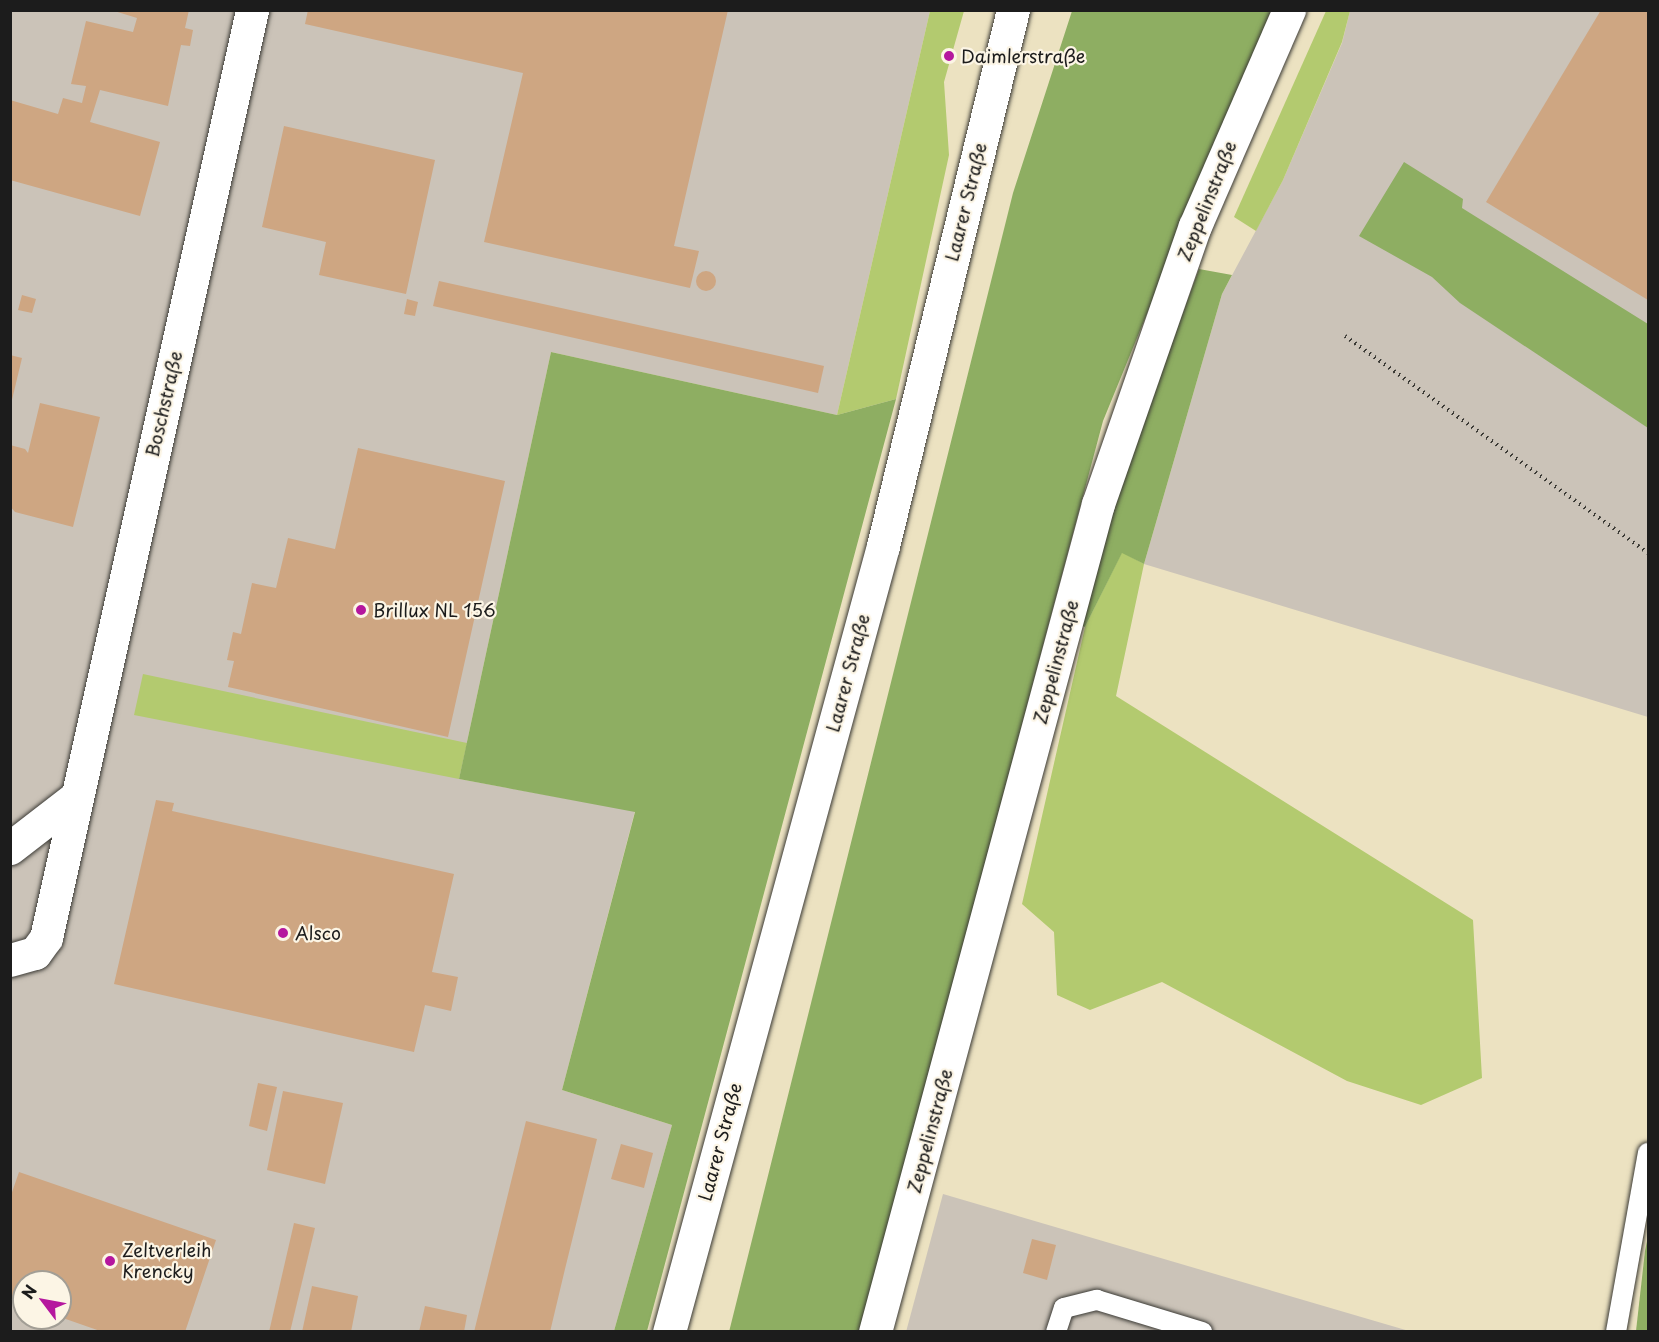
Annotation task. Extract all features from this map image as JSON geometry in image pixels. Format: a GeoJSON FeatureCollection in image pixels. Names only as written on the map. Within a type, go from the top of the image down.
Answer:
{"type":"FeatureCollection","features":[{"type":"Feature","properties":{"kind":"street","name":"Boschstraße"},"geometry":{"type":"LineString","coordinates":[[10,960],[35,953],[46,938],[252,10]]}},
{"type":"Feature","properties":{"kind":"street","name":"Laarer Straße"},"geometry":{"type":"LineString","coordinates":[[669,1332],[883,546],[1013,10]]}},
{"type":"Feature","properties":{"kind":"street","name":"Zeppelinstraße"},"geometry":{"type":"LineString","coordinates":[[875,1332],[1098,504],[1195,226],[1289,10]]}},
{"type":"Feature","properties":{"kind":"street"},"geometry":{"type":"LineString","coordinates":[[10,848],[76,797]]}},
{"type":"Feature","properties":{"kind":"lane"},"geometry":{"type":"LineString","coordinates":[[1616,1332],[1648,1153]]}},
{"type":"Feature","properties":{"kind":"lane"},"geometry":{"type":"LineString","coordinates":[[1056,1332],[1064,1308],[1097,1300],[1202,1332]]}},
{"type":"Feature","properties":{"kind":"path"},"geometry":{"type":"LineString","coordinates":[[1345,336],[1648,553]]}},
{"type":"Feature","properties":{"kind":"shaded area"},"geometry":{"type":"Polygon","coordinates":[[[10,11],[930,11],[837,415],[551,352],[459,779],[635,811],[562,1090],[672,1125],[614,1331],[11,1331],[10,11]]]}},
{"type":"Feature","properties":{"kind":"shaded area"},"geometry":{"type":"Polygon","coordinates":[[[1350,11],[1648,11],[1648,717],[1144,564],[1222,294],[1283,180],[1342,43],[1350,11]]]}},
{"type":"Feature","properties":{"kind":"shaded area"},"geometry":{"type":"Polygon","coordinates":[[[943,1194],[1409,1331],[906,1332],[943,1194]]]}},
{"type":"Feature","properties":{"kind":"green space"},"geometry":{"type":"Polygon","coordinates":[[[930,11],[964,11],[944,82],[949,155],[896,399],[837,415],[930,11]]]}},
{"type":"Feature","properties":{"kind":"green space"},"geometry":{"type":"Polygon","coordinates":[[[1072,11],[1271,11],[1103,421],[860,1331],[729,1332],[1013,193],[1072,11]]]}},
{"type":"Feature","properties":{"kind":"green space"},"geometry":{"type":"Polygon","coordinates":[[[1326,11],[1350,11],[1342,42],[1283,180],[1256,231],[1234,217],[1326,11]]]}},
{"type":"Feature","properties":{"kind":"green space"},"geometry":{"type":"Polygon","coordinates":[[[1404,162],[1463,199],[1462,208],[1648,324],[1648,428],[1460,303],[1432,277],[1359,236],[1404,162]]]}},
{"type":"Feature","properties":{"kind":"green space"},"geometry":{"type":"Polygon","coordinates":[[[1199,269],[1232,275],[1222,294],[1144,564],[1122,553],[1085,627],[1077,624],[1105,525],[1199,269]]]}},
{"type":"Feature","properties":{"kind":"green space"},"geometry":{"type":"Polygon","coordinates":[[[551,352],[837,415],[896,399],[647,1331],[614,1331],[672,1125],[562,1090],[635,812],[459,779],[551,352]]]}},
{"type":"Feature","properties":{"kind":"green space"},"geometry":{"type":"Polygon","coordinates":[[[1122,552],[1144,564],[1116,696],[1473,920],[1482,1078],[1421,1105],[1347,1081],[1162,982],[1090,1010],[1057,995],[1054,932],[1022,904],[1085,627],[1122,552]]]}},
{"type":"Feature","properties":{"kind":"green space"},"geometry":{"type":"Polygon","coordinates":[[[143,674],[467,743],[459,779],[134,715],[143,674]]]}},
{"type":"Feature","properties":{"kind":"green space"},"geometry":{"type":"Polygon","coordinates":[[[1648,1236],[1648,1331],[1636,1331],[1645,1251],[1648,1236]]]}},
{"type":"Feature","properties":{"kind":"building"},"geometry":{"type":"Polygon","coordinates":[[[111,10],[189,10],[185,28],[193,30],[190,46],[181,45],[168,106],[100,90],[90,122],[160,142],[140,216],[10,180],[10,100],[58,114],[63,98],[82,103],[86,86],[71,84],[86,21],[133,32],[137,18],[111,10]]]}},
{"type":"Feature","properties":{"kind":"building"},"geometry":{"type":"Polygon","coordinates":[[[308,10],[728,10],[674,246],[699,251],[690,288],[484,242],[523,73],[305,24],[308,10]]]}},
{"type":"Feature","properties":{"kind":"building"},"geometry":{"type":"Polygon","coordinates":[[[1601,10],[1648,10],[1648,300],[1486,202],[1601,10]]]}},
{"type":"Feature","properties":{"kind":"building"},"geometry":{"type":"Polygon","coordinates":[[[284,126],[435,160],[406,294],[319,275],[326,242],[262,227],[284,126]]]}},
{"type":"Feature","properties":{"kind":"building"},"geometry":{"type":"Polygon","coordinates":[[[706,271],[713,274],[716,281],[713,288],[706,291],[699,288],[696,281],[699,274],[706,271]]]}},
{"type":"Feature","properties":{"kind":"building"},"geometry":{"type":"Polygon","coordinates":[[[439,281],[824,366],[818,393],[433,306],[439,281]]]}},
{"type":"Feature","properties":{"kind":"building"},"geometry":{"type":"Polygon","coordinates":[[[22,295],[36,299],[32,313],[18,310],[22,295]]]}},
{"type":"Feature","properties":{"kind":"building"},"geometry":{"type":"Polygon","coordinates":[[[407,299],[418,302],[415,316],[404,314],[407,299]]]}},
{"type":"Feature","properties":{"kind":"building"},"geometry":{"type":"Polygon","coordinates":[[[10,355],[22,358],[11,404],[10,404],[10,355]]]}},
{"type":"Feature","properties":{"kind":"building"},"geometry":{"type":"Polygon","coordinates":[[[40,403],[100,417],[73,527],[15,512],[10,506],[10,445],[25,449],[28,453],[40,403]]]}},
{"type":"Feature","properties":{"kind":"building","name":"Brillux NL 156"},"geometry":{"type":"Polygon","coordinates":[[[358,448],[505,481],[448,737],[228,687],[234,661],[227,660],[233,632],[241,634],[252,583],[276,588],[288,538],[335,549],[358,448]]]}},
{"type":"Feature","properties":{"kind":"building","name":"Alsco"},"geometry":{"type":"Polygon","coordinates":[[[156,800],[174,803],[172,811],[454,874],[432,972],[458,977],[451,1011],[425,1005],[414,1052],[114,984],[156,800]]]}},
{"type":"Feature","properties":{"kind":"building"},"geometry":{"type":"Polygon","coordinates":[[[258,1083],[277,1087],[267,1131],[249,1126],[258,1083]]]}},
{"type":"Feature","properties":{"kind":"building"},"geometry":{"type":"Polygon","coordinates":[[[283,1091],[343,1103],[325,1184],[267,1170],[283,1091]]]}},
{"type":"Feature","properties":{"kind":"building"},"geometry":{"type":"Polygon","coordinates":[[[526,1121],[597,1139],[550,1332],[474,1332],[526,1121]]]}},
{"type":"Feature","properties":{"kind":"building"},"geometry":{"type":"Polygon","coordinates":[[[621,1144],[653,1153],[644,1188],[611,1179],[621,1144]]]}},
{"type":"Feature","properties":{"kind":"building","name":"Zeltverleih Krencky"},"geometry":{"type":"Polygon","coordinates":[[[19,1172],[216,1240],[185,1332],[103,1332],[72,1321],[72,1270],[12,1270],[12,1301],[10,1300],[10,1198],[19,1172]]]}},
{"type":"Feature","properties":{"kind":"building"},"geometry":{"type":"Polygon","coordinates":[[[294,1223],[315,1228],[290,1332],[269,1332],[294,1223]]]}},
{"type":"Feature","properties":{"kind":"building"},"geometry":{"type":"Polygon","coordinates":[[[1032,1239],[1056,1245],[1047,1280],[1023,1273],[1032,1239]]]}},
{"type":"Feature","properties":{"kind":"building"},"geometry":{"type":"Polygon","coordinates":[[[312,1286],[358,1296],[351,1332],[302,1332],[312,1286]]]}},
{"type":"Feature","properties":{"kind":"building"},"geometry":{"type":"Polygon","coordinates":[[[425,1306],[467,1315],[464,1332],[419,1332],[425,1306]]]}},
{"type":"Feature","properties":{"kind":"place","name":"Daimlerstraße"},"geometry":{"type":"Point","coordinates":[949,56]}},
{"type":"Feature","properties":{"kind":"place","name":"Brillux NL 156"},"geometry":{"type":"Point","coordinates":[361,610]}},
{"type":"Feature","properties":{"kind":"place","name":"Alsco"},"geometry":{"type":"Point","coordinates":[283,933]}},
{"type":"Feature","properties":{"kind":"place","name":"Zeltverleih Krencky"},"geometry":{"type":"Point","coordinates":[110,1261]}}]}
